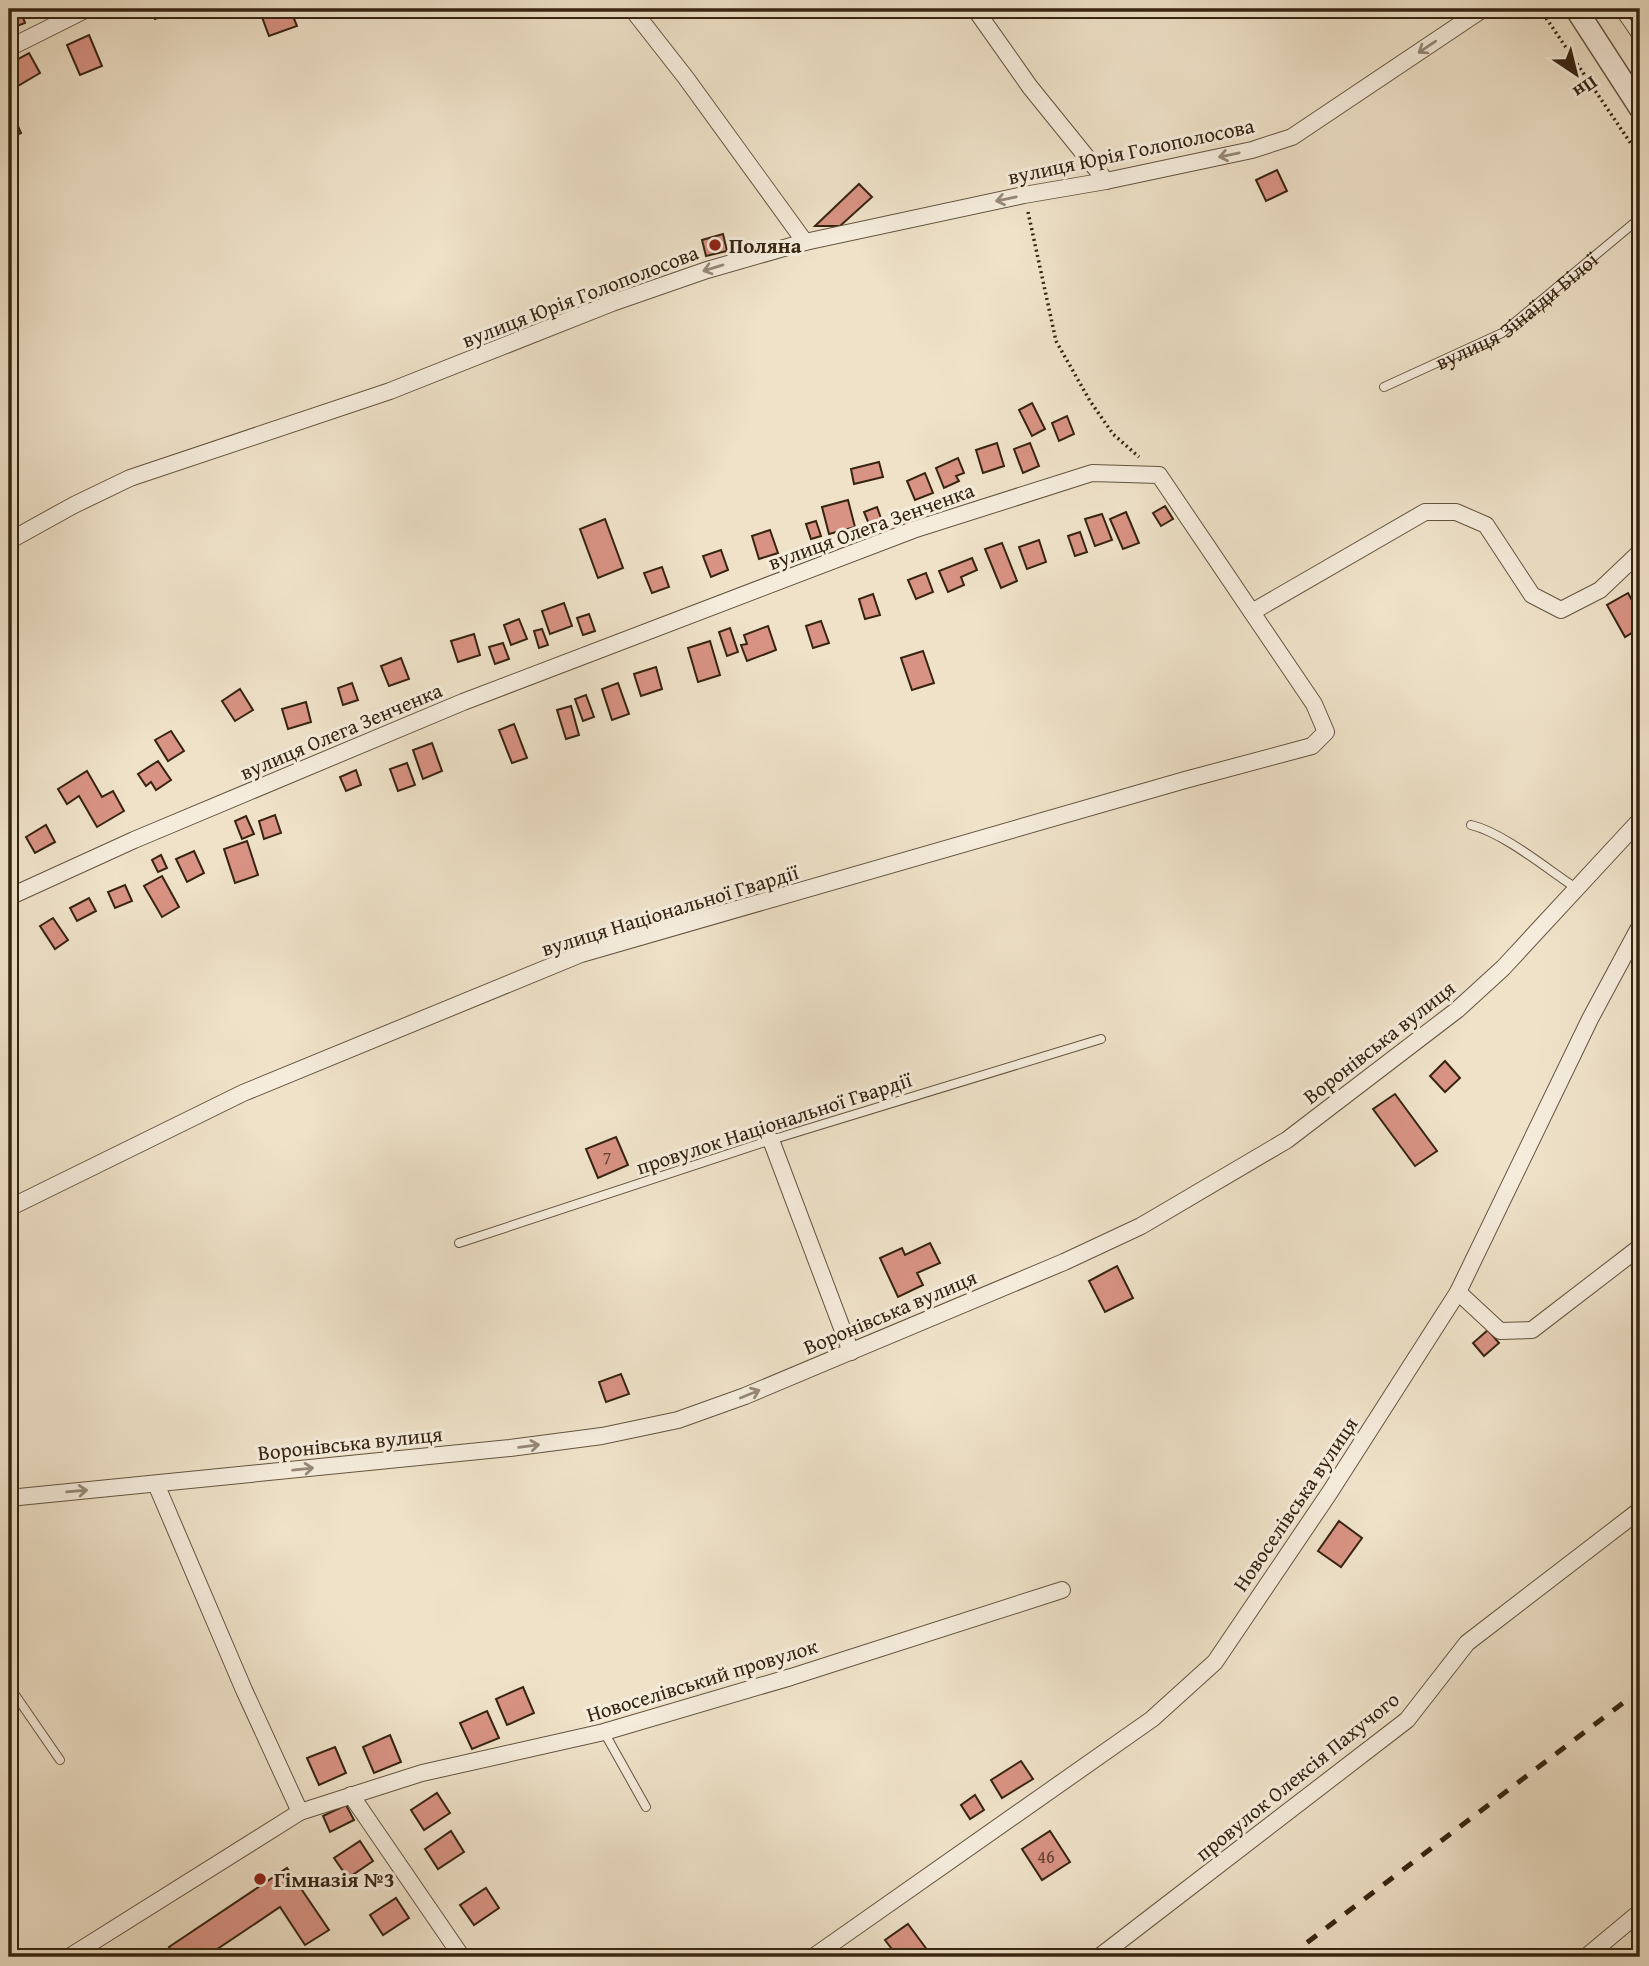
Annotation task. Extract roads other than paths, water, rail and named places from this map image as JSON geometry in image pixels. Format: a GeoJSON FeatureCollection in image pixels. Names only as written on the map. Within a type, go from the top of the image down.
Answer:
{"type":"FeatureCollection","features":[{"type":"Feature","properties":{"kind":"street"},"geometry":{"type":"LineString","coordinates":[[9,48],[87,9]]}},
{"type":"Feature","properties":{"kind":"street"},"geometry":{"type":"LineString","coordinates":[[632,9],[686,78],[805,242]]}},
{"type":"Feature","properties":{"kind":"street"},"geometry":{"type":"LineString","coordinates":[[975,9],[1030,87],[1106,181]]}},
{"type":"Feature","properties":{"kind":"street","name":"вулиця Юрія Голополосова"},"geometry":{"type":"LineString","coordinates":[[9,541],[130,478],[390,391],[612,303],[707,270],[805,242],[1252,150],[1292,137],[1483,9]]}},
{"type":"Feature","properties":{"kind":"street"},"geometry":{"type":"LineString","coordinates":[[1576,9],[1640,108]]}},
{"type":"Feature","properties":{"kind":"street","name":"вулиця Олега Зенченка"},"geometry":{"type":"LineString","coordinates":[[9,897],[134,840],[463,702],[913,530],[1092,473],[1159,475],[1252,612]]}},
{"type":"Feature","properties":{"kind":"street"},"geometry":{"type":"LineString","coordinates":[[1252,612],[1426,512],[1456,512],[1486,525],[1532,595],[1561,610],[1600,590],[1640,552]]}},
{"type":"Feature","properties":{"kind":"street","name":"вулиця Національної Гвардії"},"geometry":{"type":"LineString","coordinates":[[9,1208],[243,1093],[582,954],[1185,780],[1312,746],[1326,732],[1314,704],[1252,612]]}},
{"type":"Feature","properties":{"kind":"street","name":"Воронівська вулиця"},"geometry":{"type":"LineString","coordinates":[[9,1498],[510,1448],[602,1436],[678,1420],[745,1396],[851,1352],[1064,1262],[1141,1226],[1287,1140],[1457,1010],[1503,968],[1640,820]]}},
{"type":"Feature","properties":{"kind":"street","name":"Новоселівська вулиця"},"geometry":{"type":"LineString","coordinates":[[813,1957],[1152,1719],[1215,1662],[1330,1492],[1458,1292],[1590,1019],[1640,926]]}},
{"type":"Feature","properties":{"kind":"street"},"geometry":{"type":"LineString","coordinates":[[771,1140],[851,1352]]}},
{"type":"Feature","properties":{"kind":"street"},"geometry":{"type":"LineString","coordinates":[[1458,1292],[1500,1331],[1532,1330],[1640,1247]]}},
{"type":"Feature","properties":{"kind":"street"},"geometry":{"type":"LineString","coordinates":[[156,1484],[300,1812]]}},
{"type":"Feature","properties":{"kind":"street","name":"провулок Олексія Пахучого"},"geometry":{"type":"LineString","coordinates":[[1098,1957],[1407,1720],[1467,1643],[1640,1510]]}},
{"type":"Feature","properties":{"kind":"street","name":"Новоселівський провулок"},"geometry":{"type":"LineString","coordinates":[[69,1957],[300,1812],[422,1773],[604,1732],[804,1673],[1062,1590]]}},
{"type":"Feature","properties":{"kind":"street"},"geometry":{"type":"LineString","coordinates":[[351,1795],[462,1957]]}},
{"type":"Feature","properties":{"kind":"street"},"geometry":{"type":"LineString","coordinates":[[1586,1957],[1640,1912]]}},
{"type":"Feature","properties":{"kind":"lane"},"geometry":{"type":"LineString","coordinates":[[1618,9],[1640,41]]}},
{"type":"Feature","properties":{"kind":"lane","name":"вулиця Зінаїди Білої"},"geometry":{"type":"LineString","coordinates":[[1384,387],[1502,333],[1640,218]]}},
{"type":"Feature","properties":{"kind":"lane"},"geometry":{"type":"LineString","coordinates":[[1471,825],[1483,828],[1576,888]]}},
{"type":"Feature","properties":{"kind":"lane","name":"провулок Національної Гвардії"},"geometry":{"type":"LineString","coordinates":[[459,1243],[771,1140],[1101,1039]]}},
{"type":"Feature","properties":{"kind":"lane"},"geometry":{"type":"LineString","coordinates":[[9,1686],[60,1760]]}},
{"type":"Feature","properties":{"kind":"lane"},"geometry":{"type":"LineString","coordinates":[[604,1732],[646,1807]]}},
{"type":"Feature","properties":{"kind":"railway"},"geometry":{"type":"LineString","coordinates":[[1288,1957],[1640,1690]]}},
{"type":"Feature","properties":{"kind":"place","name":"Поляна"},"geometry":{"type":"Point","coordinates":[715,245]}},
{"type":"Feature","properties":{"kind":"place","name":"Гімназія №3"},"geometry":{"type":"Point","coordinates":[260,1879]}}]}
